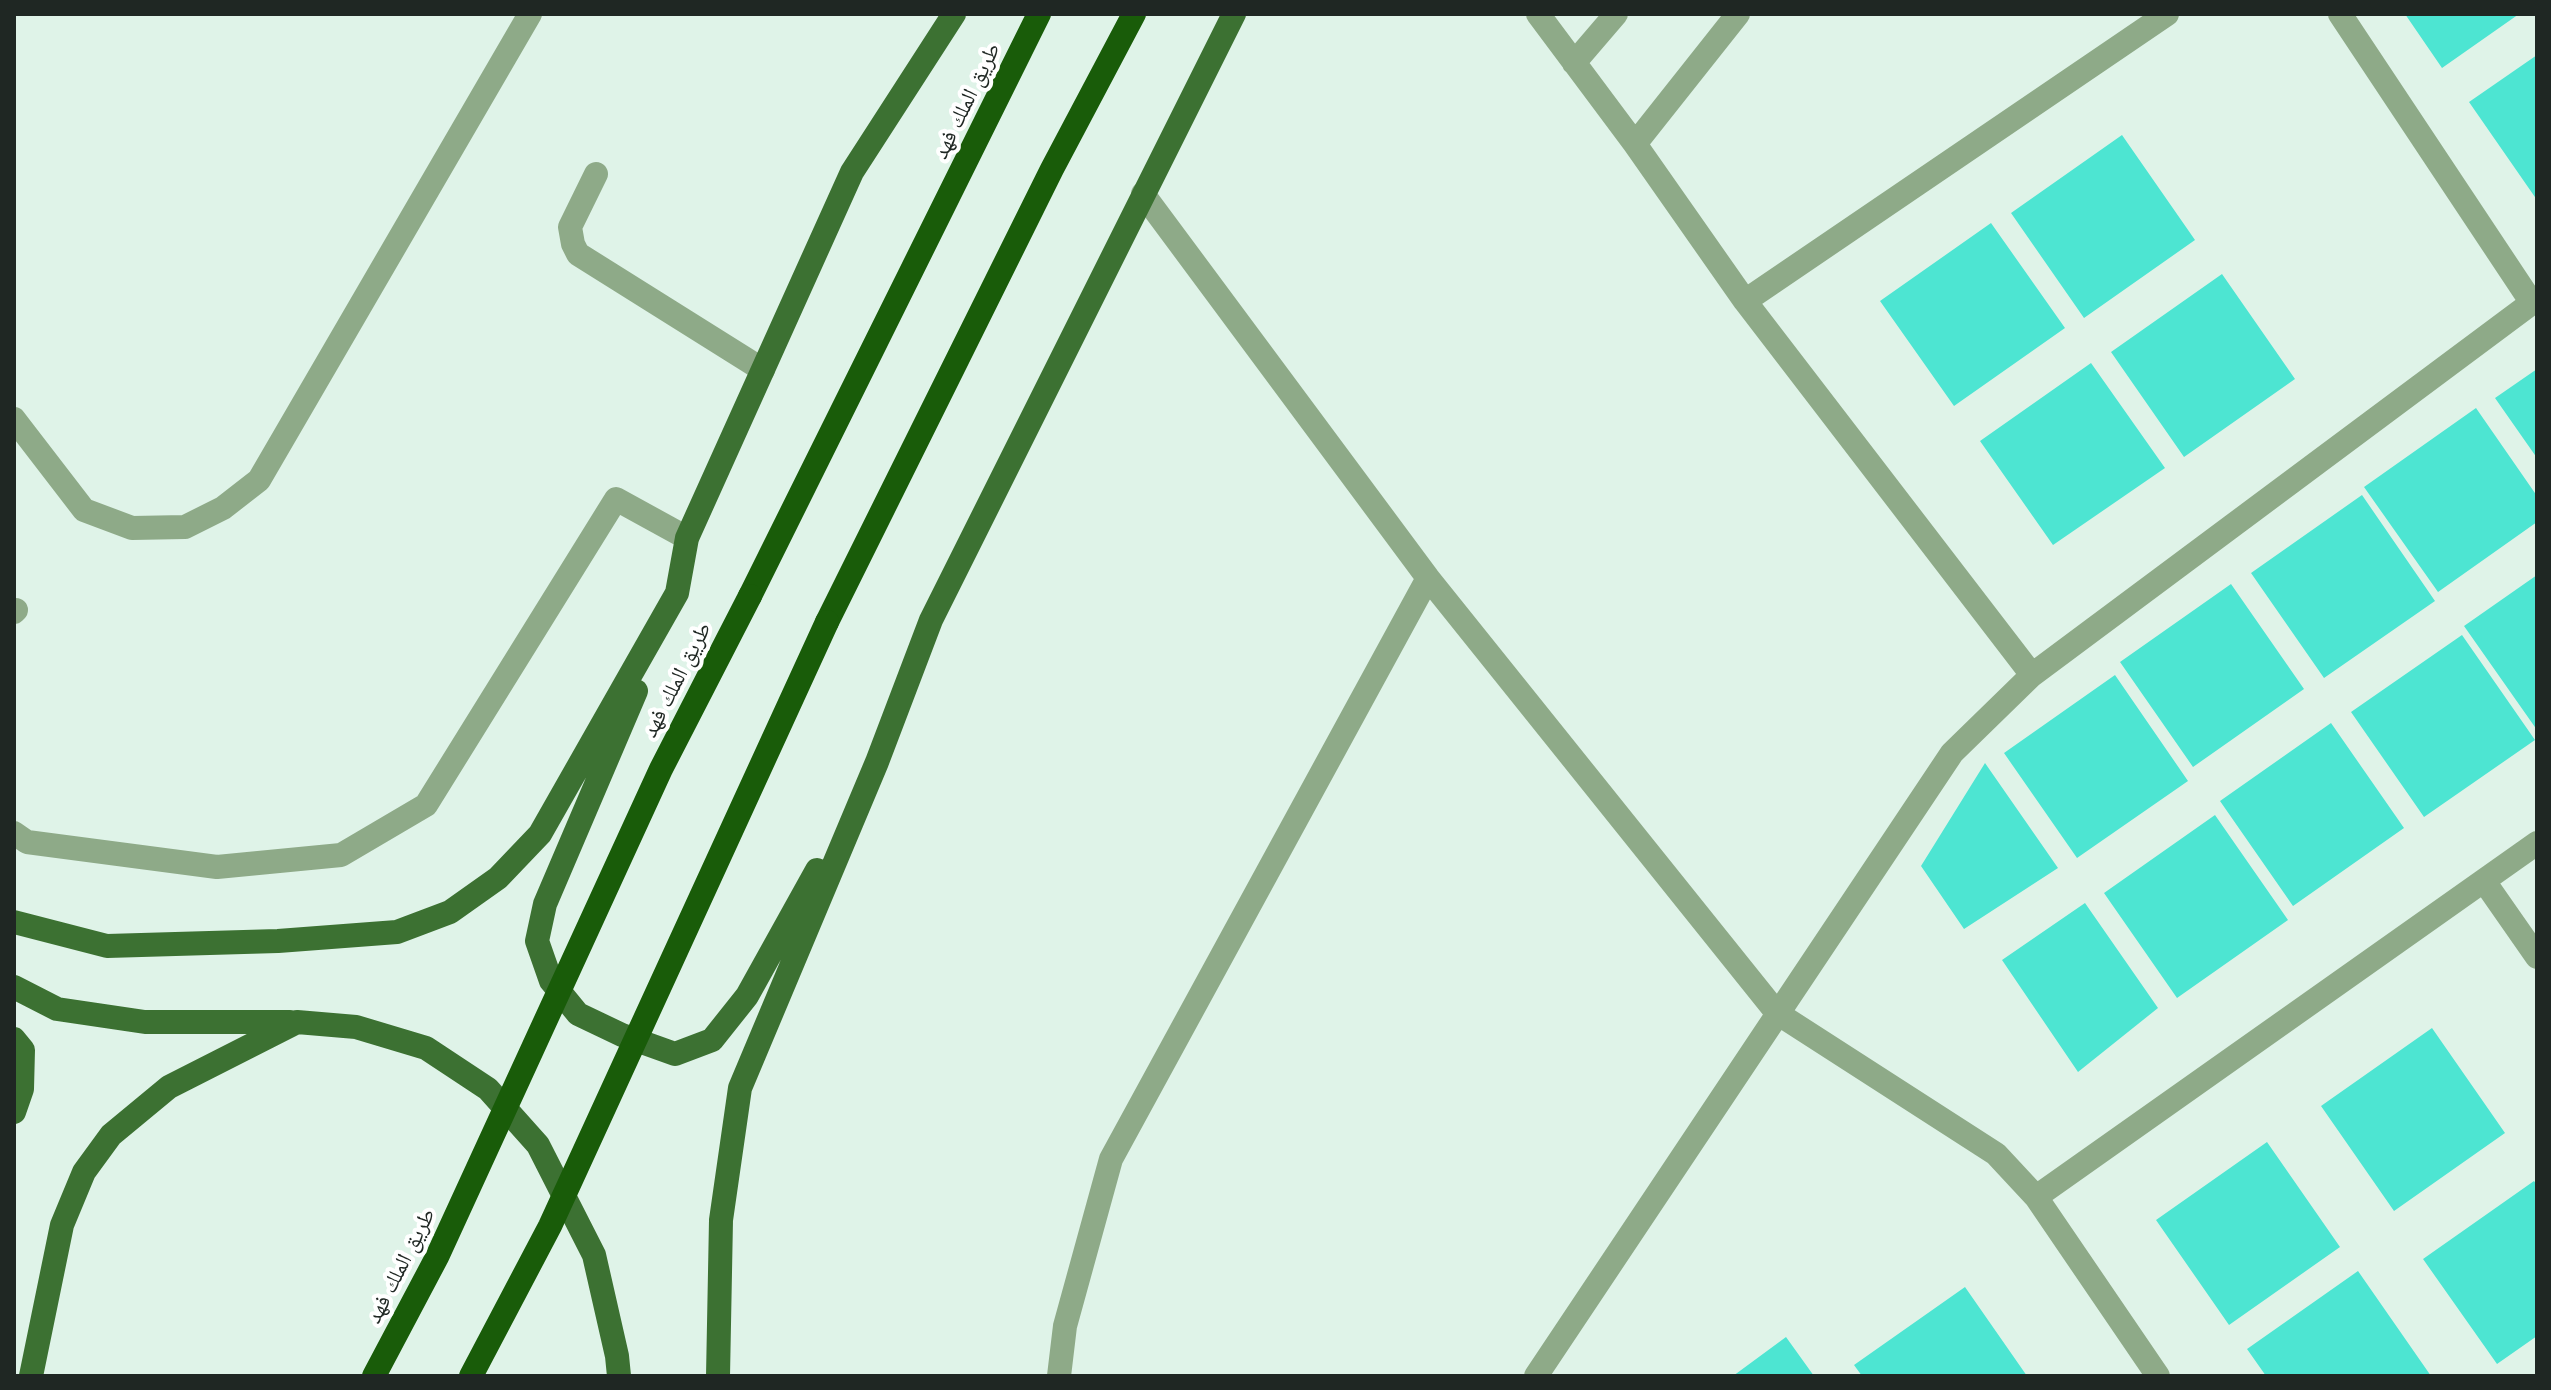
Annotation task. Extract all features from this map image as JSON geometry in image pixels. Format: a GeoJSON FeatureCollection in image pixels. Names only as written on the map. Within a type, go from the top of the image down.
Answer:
{"type":"FeatureCollection","features":[{"type":"Feature","properties":{"kind":"highway","name":"طريق الملك فهد"},"geometry":{"type":"LineString","coordinates":[[374,1376],[437,1257],[661,769],[1039,14]]}},
{"type":"Feature","properties":{"kind":"highway"},"geometry":{"type":"LineString","coordinates":[[471,1376],[550,1226],[827,622],[1052,169],[1134,14]]}},
{"type":"Feature","properties":{"kind":"main road"},"geometry":{"type":"LineString","coordinates":[[877,762],[747,996],[712,1040],[675,1054],[622,1035],[578,1014],[551,981],[537,941],[545,904],[677,593],[687,538],[852,172],[954,14]]}},
{"type":"Feature","properties":{"kind":"main road"},"geometry":{"type":"LineString","coordinates":[[718,1376],[721,1220],[740,1088],[877,762],[931,620],[1234,14]]}},
{"type":"Feature","properties":{"kind":"main road"},"geometry":{"type":"LineString","coordinates":[[14,922],[107,946],[278,941],[397,932],[450,912],[498,878],[540,834],[677,593]]}},
{"type":"Feature","properties":{"kind":"main road"},"geometry":{"type":"LineString","coordinates":[[14,987],[57,1009],[145,1022],[297,1022],[356,1027],[426,1048],[488,1089],[538,1145],[594,1255],[619,1369]]}},
{"type":"Feature","properties":{"kind":"main road"},"geometry":{"type":"LineString","coordinates":[[31,1376],[62,1225],[84,1172],[111,1135],[169,1087],[297,1022]]}},
{"type":"Feature","properties":{"kind":"main road"},"geometry":{"type":"LineString","coordinates":[[14,1039],[23,1050],[22,1089],[14,1112]]}},
{"type":"Feature","properties":{"kind":"street"},"geometry":{"type":"LineString","coordinates":[[14,419],[84,510],[132,528],[185,527],[223,508],[259,480],[530,14]]}},
{"type":"Feature","properties":{"kind":"street"},"geometry":{"type":"LineString","coordinates":[[1538,14],[1635,144],[1745,301],[2032,675]]}},
{"type":"Feature","properties":{"kind":"street"},"geometry":{"type":"LineString","coordinates":[[1574,63],[1616,14]]}},
{"type":"Feature","properties":{"kind":"street"},"geometry":{"type":"LineString","coordinates":[[1635,144],[1738,14]]}},
{"type":"Feature","properties":{"kind":"street"},"geometry":{"type":"LineString","coordinates":[[1745,301],[2167,14]]}},
{"type":"Feature","properties":{"kind":"street"},"geometry":{"type":"LineString","coordinates":[[1536,1376],[1952,753],[2032,675],[2534,301],[2340,14]]}},
{"type":"Feature","properties":{"kind":"street"},"geometry":{"type":"LineString","coordinates":[[596,174],[570,227],[578,254],[763,370]]}},
{"type":"Feature","properties":{"kind":"street"},"geometry":{"type":"LineString","coordinates":[[1143,194],[1428,578],[1777,1013],[1996,1154],[2036,1197],[2158,1376]]}},
{"type":"Feature","properties":{"kind":"street"},"geometry":{"type":"LineString","coordinates":[[14,833],[27,842],[217,867],[341,855],[426,805],[616,499],[687,538]]}},
{"type":"Feature","properties":{"kind":"street"},"geometry":{"type":"LineString","coordinates":[[1059,1376],[1065,1326],[1111,1159],[1428,578]]}},
{"type":"Feature","properties":{"kind":"street"},"geometry":{"type":"LineString","coordinates":[[2036,1197],[2537,843]]}},
{"type":"Feature","properties":{"kind":"street"},"geometry":{"type":"LineString","coordinates":[[2484,881],[2537,957]]}},
{"type":"Feature","properties":{"kind":"building"},"geometry":{"type":"Polygon","coordinates":[[[2405,14],[2519,14],[2442,68],[2405,14]]]}},
{"type":"Feature","properties":{"kind":"building"},"geometry":{"type":"Polygon","coordinates":[[[2537,55],[2537,200],[2469,102],[2537,55]]]}},
{"type":"Feature","properties":{"kind":"building"},"geometry":{"type":"Polygon","coordinates":[[[2122,135],[2195,240],[2084,318],[2011,213],[2122,135]]]}},
{"type":"Feature","properties":{"kind":"building"},"geometry":{"type":"Polygon","coordinates":[[[1991,223],[2065,328],[1954,406],[1880,301],[1991,223]]]}},
{"type":"Feature","properties":{"kind":"building"},"geometry":{"type":"Polygon","coordinates":[[[2222,274],[2295,379],[2184,457],[2111,352],[2222,274]]]}},
{"type":"Feature","properties":{"kind":"building"},"geometry":{"type":"Polygon","coordinates":[[[2091,363],[2165,468],[2053,545],[1980,441],[2091,363]]]}},
{"type":"Feature","properties":{"kind":"building"},"geometry":{"type":"Polygon","coordinates":[[[2537,369],[2537,458],[2495,398],[2537,369]]]}},
{"type":"Feature","properties":{"kind":"building"},"geometry":{"type":"Polygon","coordinates":[[[2476,408],[2537,496],[2537,522],[2438,592],[2364,487],[2476,408]]]}},
{"type":"Feature","properties":{"kind":"building"},"geometry":{"type":"Polygon","coordinates":[[[2362,495],[2435,601],[2324,678],[2251,573],[2362,495]]]}},
{"type":"Feature","properties":{"kind":"building"},"geometry":{"type":"Polygon","coordinates":[[[2537,575],[2537,730],[2464,626],[2537,575]]]}},
{"type":"Feature","properties":{"kind":"building"},"geometry":{"type":"Polygon","coordinates":[[[2231,584],[2304,689],[2193,767],[2120,662],[2231,584]]]}},
{"type":"Feature","properties":{"kind":"building"},"geometry":{"type":"Polygon","coordinates":[[[2462,635],[2535,740],[2424,817],[2351,712],[2462,635]]]}},
{"type":"Feature","properties":{"kind":"building"},"geometry":{"type":"Polygon","coordinates":[[[2115,675],[2188,781],[2077,858],[2004,753],[2115,675]]]}},
{"type":"Feature","properties":{"kind":"building"},"geometry":{"type":"Polygon","coordinates":[[[2331,723],[2404,828],[2293,906],[2220,801],[2331,723]]]}},
{"type":"Feature","properties":{"kind":"building"},"geometry":{"type":"Polygon","coordinates":[[[1985,763],[2058,868],[1964,929],[1921,866],[1985,763]]]}},
{"type":"Feature","properties":{"kind":"building"},"geometry":{"type":"Polygon","coordinates":[[[2215,815],[2288,920],[2177,998],[2104,893],[2215,815]]]}},
{"type":"Feature","properties":{"kind":"building"},"geometry":{"type":"Polygon","coordinates":[[[2085,903],[2158,1008],[2078,1072],[2002,960],[2085,903]]]}},
{"type":"Feature","properties":{"kind":"building"},"geometry":{"type":"Polygon","coordinates":[[[2432,1028],[2505,1133],[2394,1211],[2321,1106],[2432,1028]]]}},
{"type":"Feature","properties":{"kind":"building"},"geometry":{"type":"Polygon","coordinates":[[[2267,1142],[2340,1247],[2229,1325],[2156,1220],[2267,1142]]]}},
{"type":"Feature","properties":{"kind":"building"},"geometry":{"type":"Polygon","coordinates":[[[2534,1181],[2537,1185],[2537,1336],[2497,1364],[2423,1259],[2534,1181]]]}},
{"type":"Feature","properties":{"kind":"building"},"geometry":{"type":"Polygon","coordinates":[[[2358,1271],[2431,1376],[2266,1376],[2247,1349],[2358,1271]]]}},
{"type":"Feature","properties":{"kind":"building"},"geometry":{"type":"Polygon","coordinates":[[[1965,1287],[2027,1376],[1862,1376],[1854,1365],[1965,1287]]]}},
{"type":"Feature","properties":{"kind":"building"},"geometry":{"type":"Polygon","coordinates":[[[1786,1337],[1814,1376],[1733,1376],[1786,1337]]]}}]}
